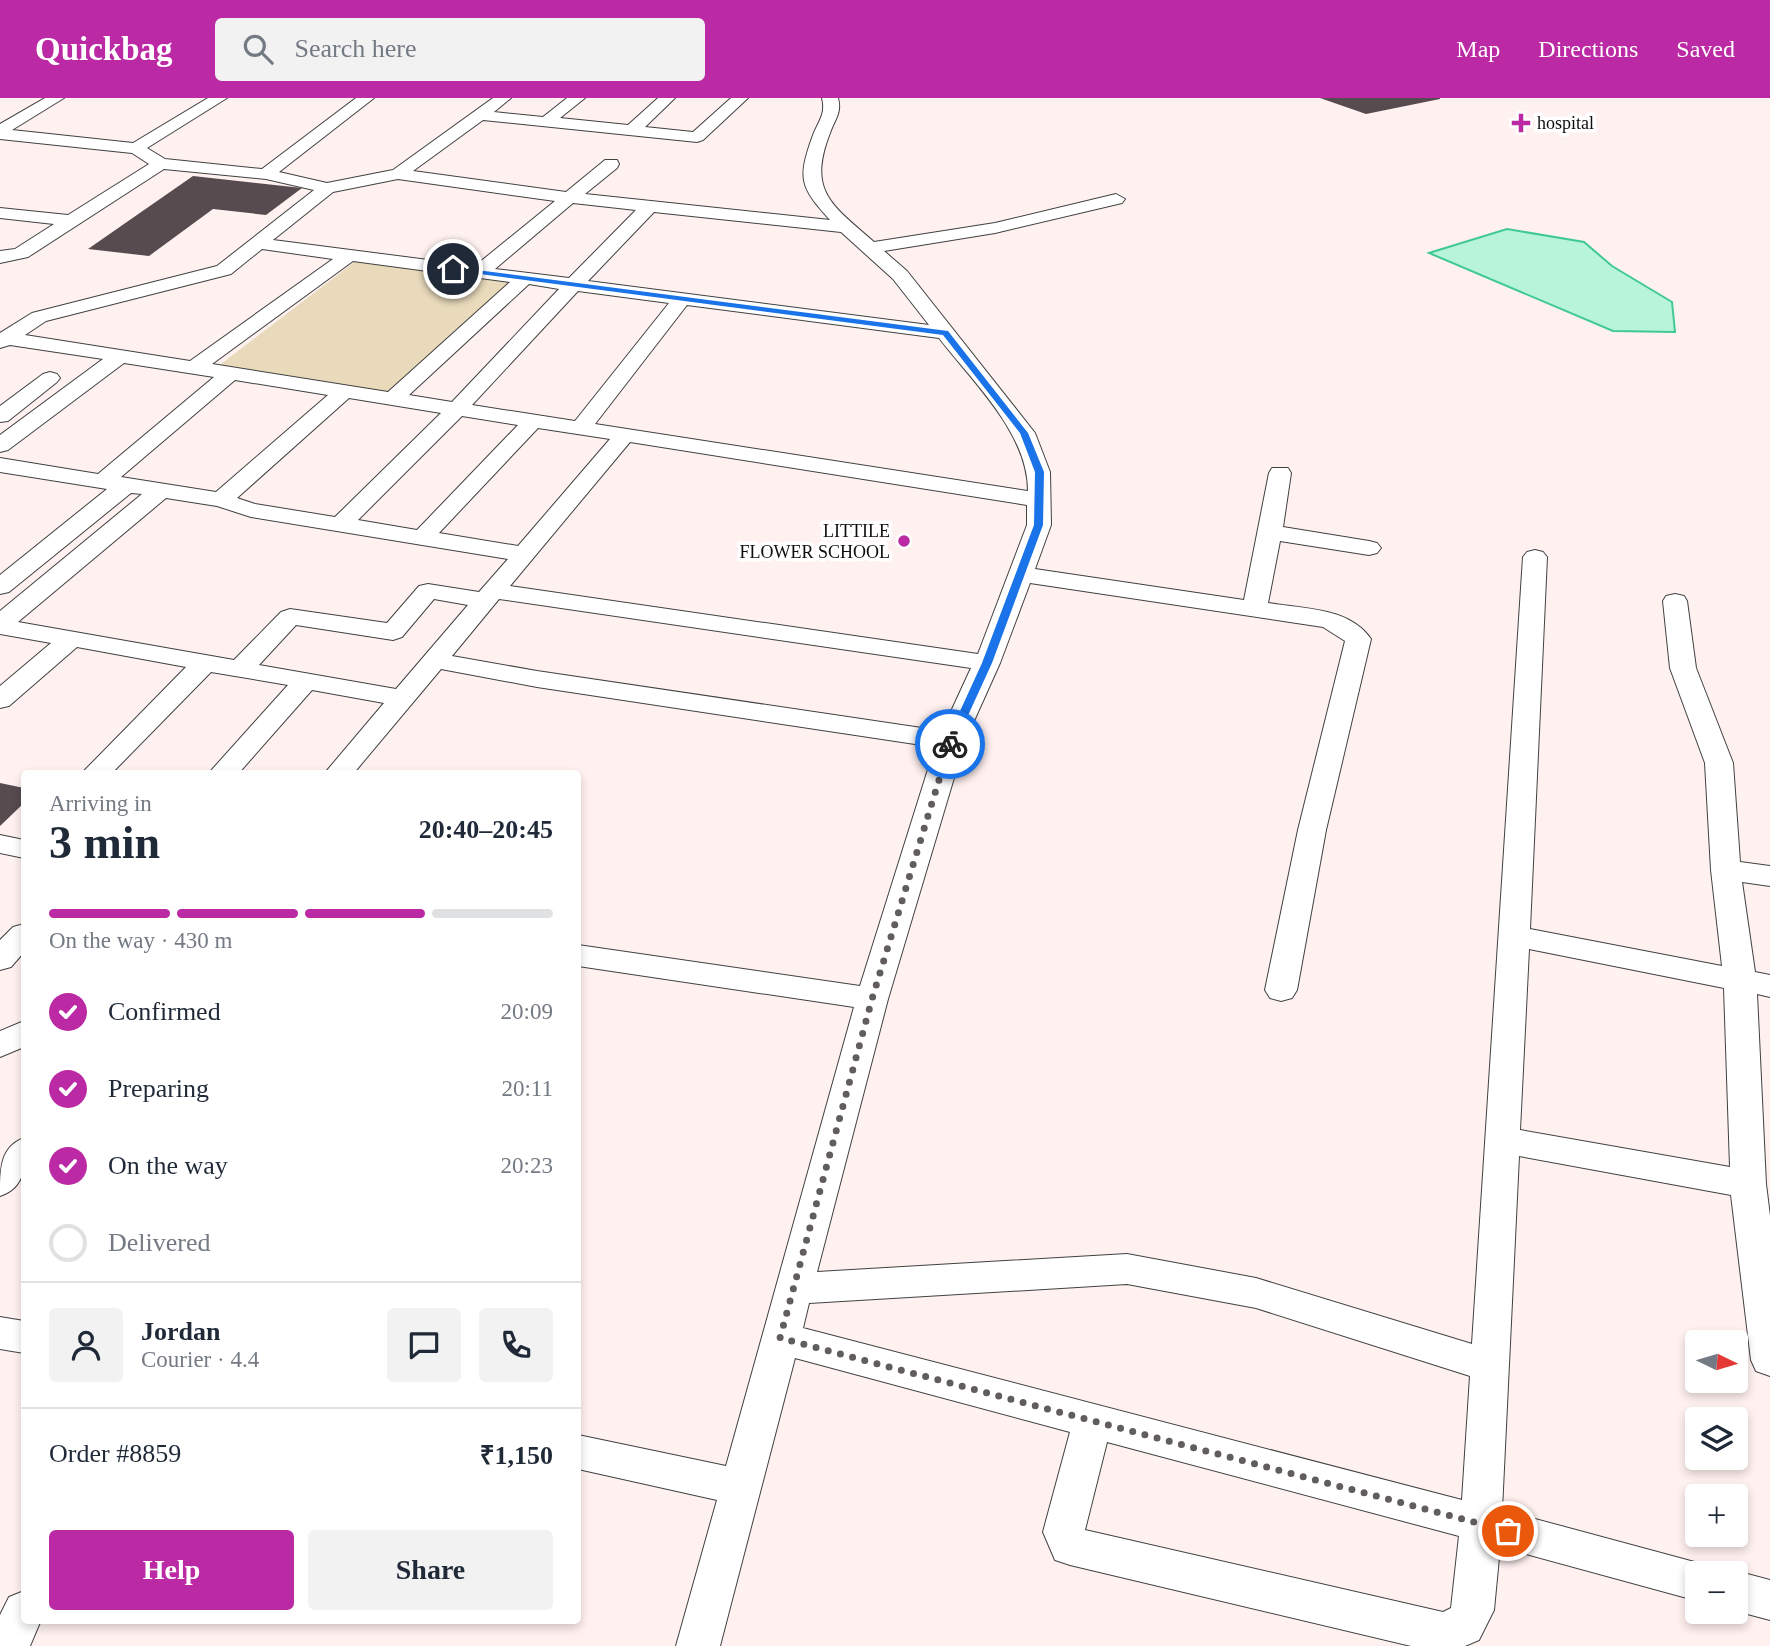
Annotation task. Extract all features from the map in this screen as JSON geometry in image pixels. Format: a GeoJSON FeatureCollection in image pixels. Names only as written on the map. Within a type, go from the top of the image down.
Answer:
{"type":"FeatureCollection","features":[{"type":"Feature","properties":{"kind":"street"},"geometry":{"type":"LineString","coordinates":[[0,132],[56,98]]}},
{"type":"Feature","properties":{"kind":"street"},"geometry":{"type":"LineString","coordinates":[[136,148],[219,98]]}},
{"type":"Feature","properties":{"kind":"street"},"geometry":{"type":"LineString","coordinates":[[265,174],[366,98]]}},
{"type":"Feature","properties":{"kind":"street"},"geometry":{"type":"LineString","coordinates":[[0,132],[136,148],[160,164],[265,174],[327,188],[398,174],[503,98]]}},
{"type":"Feature","properties":{"kind":"street"},"geometry":{"type":"LineString","coordinates":[[547,121],[577,98]]}},
{"type":"Feature","properties":{"kind":"street"},"geometry":{"type":"LineString","coordinates":[[633,137],[667,98]]}},
{"type":"Feature","properties":{"kind":"street"},"geometry":{"type":"LineString","coordinates":[[480,115],[547,121],[633,137],[649,132],[697,137],[740,98]]}},
{"type":"Feature","properties":{"kind":"street"},"geometry":{"type":"LineString","coordinates":[[698,1646],[872,999],[951,741],[987,663],[1039,525],[1039,472],[1024,433],[900,275],[846,227],[814,192],[811,178],[821,135],[833,110],[830,98]]}},
{"type":"Feature","properties":{"kind":"street"},"geometry":{"type":"LineString","coordinates":[[0,257],[20,253],[160,164]]}},
{"type":"Feature","properties":{"kind":"street"},"geometry":{"type":"LineString","coordinates":[[479,272],[611,164]]}},
{"type":"Feature","properties":{"kind":"street"},"geometry":{"type":"LineString","coordinates":[[398,174],[419,180],[571,198],[846,227]]}},
{"type":"Feature","properties":{"kind":"street"},"geometry":{"type":"LineString","coordinates":[[3,340],[39,317],[223,270],[327,188]]}},
{"type":"Feature","properties":{"kind":"street"},"geometry":{"type":"LineString","coordinates":[[872,248],[995,228],[1116,199]]}},
{"type":"Feature","properties":{"kind":"street"},"geometry":{"type":"LineString","coordinates":[[340,525],[458,410],[572,284],[651,205]]}},
{"type":"Feature","properties":{"kind":"street"},"geometry":{"type":"LineString","coordinates":[[0,213],[71,221]]}},
{"type":"Feature","properties":{"kind":"street"},"geometry":{"type":"LineString","coordinates":[[257,243],[946,333]]}},
{"type":"Feature","properties":{"kind":"street"},"geometry":{"type":"LineString","coordinates":[[195,367],[350,255]]}},
{"type":"Feature","properties":{"kind":"street"},"geometry":{"type":"LineString","coordinates":[[393,398],[525,278]]}},
{"type":"Feature","properties":{"kind":"street"},"geometry":{"type":"LineString","coordinates":[[580,428],[682,299]]}},
{"type":"Feature","properties":{"kind":"street"},"geometry":{"type":"LineString","coordinates":[[3,340],[195,367],[1039,500]]}},
{"type":"Feature","properties":{"kind":"street"},"geometry":{"type":"LineString","coordinates":[[0,445],[119,356]]}},
{"type":"Feature","properties":{"kind":"street"},"geometry":{"type":"LineString","coordinates":[[102,482],[231,373]]}},
{"type":"Feature","properties":{"kind":"street"},"geometry":{"type":"LineString","coordinates":[[0,416],[50,378]]}},
{"type":"Feature","properties":{"kind":"street"},"geometry":{"type":"LineString","coordinates":[[221,500],[345,391]]}},
{"type":"Feature","properties":{"kind":"street"},"geometry":{"type":"LineString","coordinates":[[422,538],[533,421]]}},
{"type":"Feature","properties":{"kind":"street"},"geometry":{"type":"LineString","coordinates":[[341,770],[625,435]]}},
{"type":"Feature","properties":{"kind":"street"},"geometry":{"type":"LineString","coordinates":[[0,465],[221,500],[251,510],[524,554]]}},
{"type":"Feature","properties":{"kind":"street"},"geometry":{"type":"LineString","coordinates":[[1255,609],[1280,472]]}},
{"type":"Feature","properties":{"kind":"street"},"geometry":{"type":"LineString","coordinates":[[0,587],[125,486]]}},
{"type":"Feature","properties":{"kind":"street"},"geometry":{"type":"LineString","coordinates":[[0,625],[159,492]]}},
{"type":"Feature","properties":{"kind":"street"},"geometry":{"type":"LineString","coordinates":[[1270,532],[1368,548]]}},
{"type":"Feature","properties":{"kind":"street"},"geometry":{"type":"LineString","coordinates":[[1092,1423],[1064,1532],[1070,1546],[1443,1633],[1464,1626],[1472,1610],[1481,1524],[1535,557]]}},
{"type":"Feature","properties":{"kind":"street"},"geometry":{"type":"LineString","coordinates":[[1021,574],[1329,620],[1346,628],[1358,639],[1312,830],[1281,990]]}},
{"type":"Feature","properties":{"kind":"street"},"geometry":{"type":"LineString","coordinates":[[240,669],[290,617],[393,632],[428,591],[489,595],[987,663]]}},
{"type":"Feature","properties":{"kind":"street"},"geometry":{"type":"LineString","coordinates":[[1675,601],[1683,668],[1719,763],[1726,870],[1755,983],[1748,1184],[1770,1360]]}},
{"type":"Feature","properties":{"kind":"street"},"geometry":{"type":"LineString","coordinates":[[0,625],[402,698]]}},
{"type":"Feature","properties":{"kind":"street"},"geometry":{"type":"LineString","coordinates":[[0,700],[71,639]]}},
{"type":"Feature","properties":{"kind":"street"},"geometry":{"type":"LineString","coordinates":[[434,660],[537,679],[951,741]]}},
{"type":"Feature","properties":{"kind":"street"},"geometry":{"type":"LineString","coordinates":[[98,770],[205,663]]}},
{"type":"Feature","properties":{"kind":"street"},"geometry":{"type":"LineString","coordinates":[[226,770],[306,681]]}},
{"type":"Feature","properties":{"kind":"street"},"geometry":{"type":"LineString","coordinates":[[1726,870],[1770,876]]}},
{"type":"Feature","properties":{"kind":"street"},"geometry":{"type":"LineString","coordinates":[[1514,936],[1755,983]]}},
{"type":"Feature","properties":{"kind":"street"},"geometry":{"type":"LineString","coordinates":[[581,955],[872,999]]}},
{"type":"Feature","properties":{"kind":"street"},"geometry":{"type":"LineString","coordinates":[[0,1045],[21,1034]]}},
{"type":"Feature","properties":{"kind":"street"},"geometry":{"type":"LineString","coordinates":[[1503,1140],[1748,1184]]}},
{"type":"Feature","properties":{"kind":"street"},"geometry":{"type":"LineString","coordinates":[[793,1289],[1127,1269],[1256,1293],[1490,1367]]}},
{"type":"Feature","properties":{"kind":"street"},"geometry":{"type":"LineString","coordinates":[[0,1333],[21,1336]]}},
{"type":"Feature","properties":{"kind":"street"},"geometry":{"type":"LineString","coordinates":[[780,1338],[1092,1423],[1685,1578]]}},
{"type":"Feature","properties":{"kind":"street"},"geometry":{"type":"LineString","coordinates":[[581,1453],[739,1487]]}},
{"type":"Feature","properties":{"kind":"street"},"geometry":{"type":"LineString","coordinates":[[1748,1594],[1770,1600]]}},
{"type":"Feature","properties":{"kind":"street"},"geometry":{"type":"LineString","coordinates":[[8,1646],[21,1618]]}},
{"type":"Feature","properties":{"kind":"shaded area"},"geometry":{"type":"Polygon","coordinates":[[[1507,229],[1584,242],[1612,266],[1672,302],[1675,332],[1613,331],[1429,253],[1507,229]]]}},
{"type":"Feature","properties":{"kind":"shaded area"},"geometry":{"type":"Polygon","coordinates":[[[357,260],[512,281],[389,394],[217,367],[357,260]]]}},
{"type":"Feature","properties":{"kind":"building"},"geometry":{"type":"Polygon","coordinates":[[[1320,98],[1440,98],[1440,99],[1366,114],[1320,98]]]}},
{"type":"Feature","properties":{"kind":"building"},"geometry":{"type":"Polygon","coordinates":[[[193,176],[302,188],[266,215],[213,209],[149,256],[88,249],[193,176]]]}},
{"type":"Feature","properties":{"kind":"building"},"geometry":{"type":"Polygon","coordinates":[[[0,783],[21,787],[21,806],[0,826],[0,783]]]}},
{"type":"Feature","properties":{"kind":"way so far"},"geometry":{"type":"LineString","coordinates":[[950,744],[872,999],[780,1338],[1092,1423],[1508,1531]]}},
{"type":"Feature","properties":{"kind":"place","name":"hospital"},"geometry":{"type":"Point","coordinates":[1521,123]}},
{"type":"Feature","properties":{"kind":"place","name":"LITTILE FLOWER SCHOOL"},"geometry":{"type":"Point","coordinates":[904,541]}},
{"type":"Feature","properties":{"kind":"route"},"geometry":{"type":"LineString","coordinates":[[453,269],[946,333],[1024,433],[1039,472],[1039,525],[987,663],[950,744]]}}]}
